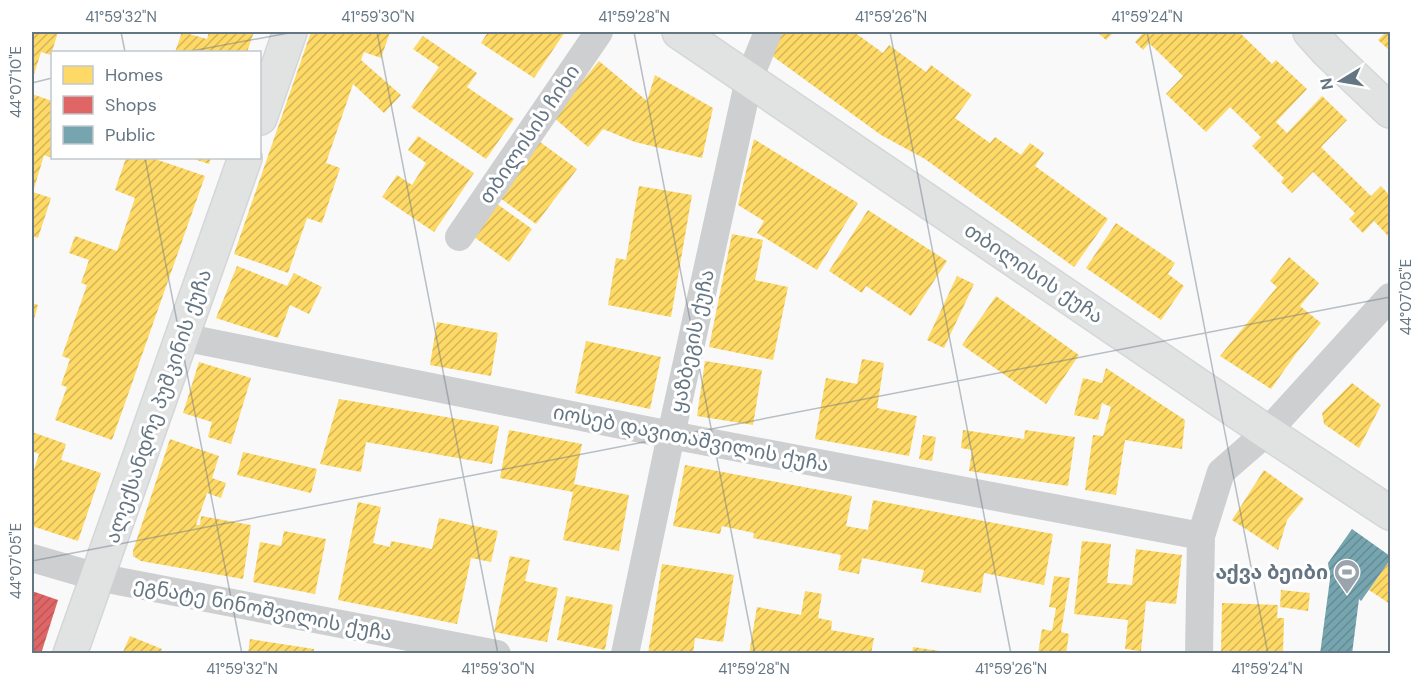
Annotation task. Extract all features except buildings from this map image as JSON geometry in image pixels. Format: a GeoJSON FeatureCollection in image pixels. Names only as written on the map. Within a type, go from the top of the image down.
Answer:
{"type":"FeatureCollection","features":[{"type":"Feature","properties":{"kind":"main road"},"geometry":{"type":"LineString","coordinates":[[261,115],[290,32]]}},
{"type":"Feature","properties":{"kind":"main road","name":"თბილისის ქუჩა"},"geometry":{"type":"LineString","coordinates":[[679,32],[1267,432],[1390,513]]}},
{"type":"Feature","properties":{"kind":"main road"},"geometry":{"type":"LineString","coordinates":[[1310,32],[1390,111]]}},
{"type":"Feature","properties":{"kind":"main road","name":"ალექსანდრე პუშკინის ქუჩა"},"geometry":{"type":"LineString","coordinates":[[70,654],[245,159]]}},
{"type":"Feature","properties":{"kind":"street","name":"თბილისის ჩიხი"},"geometry":{"type":"LineString","coordinates":[[459,237],[599,32]]}},
{"type":"Feature","properties":{"kind":"street","name":"ყაზბეგის ქუჩა"},"geometry":{"type":"LineString","coordinates":[[625,654],[749,79],[768,32]]}},
{"type":"Feature","properties":{"kind":"street"},"geometry":{"type":"LineString","coordinates":[[1199,654],[1202,536],[1221,472],[1267,432],[1390,297]]}},
{"type":"Feature","properties":{"kind":"street","name":"იოსებ დავითაშვილის ქუჩა"},"geometry":{"type":"LineString","coordinates":[[182,337],[671,435],[1202,536]]}},
{"type":"Feature","properties":{"kind":"street","name":"ეგნატე ნინოშვილის ქუჩა"},"geometry":{"type":"LineString","coordinates":[[32,558],[97,577],[497,654]]}},
{"type":"Feature","properties":{"kind":"place","name":"აქვა ბეიბი"},"geometry":{"type":"Point","coordinates":[1347,595]}}]}
